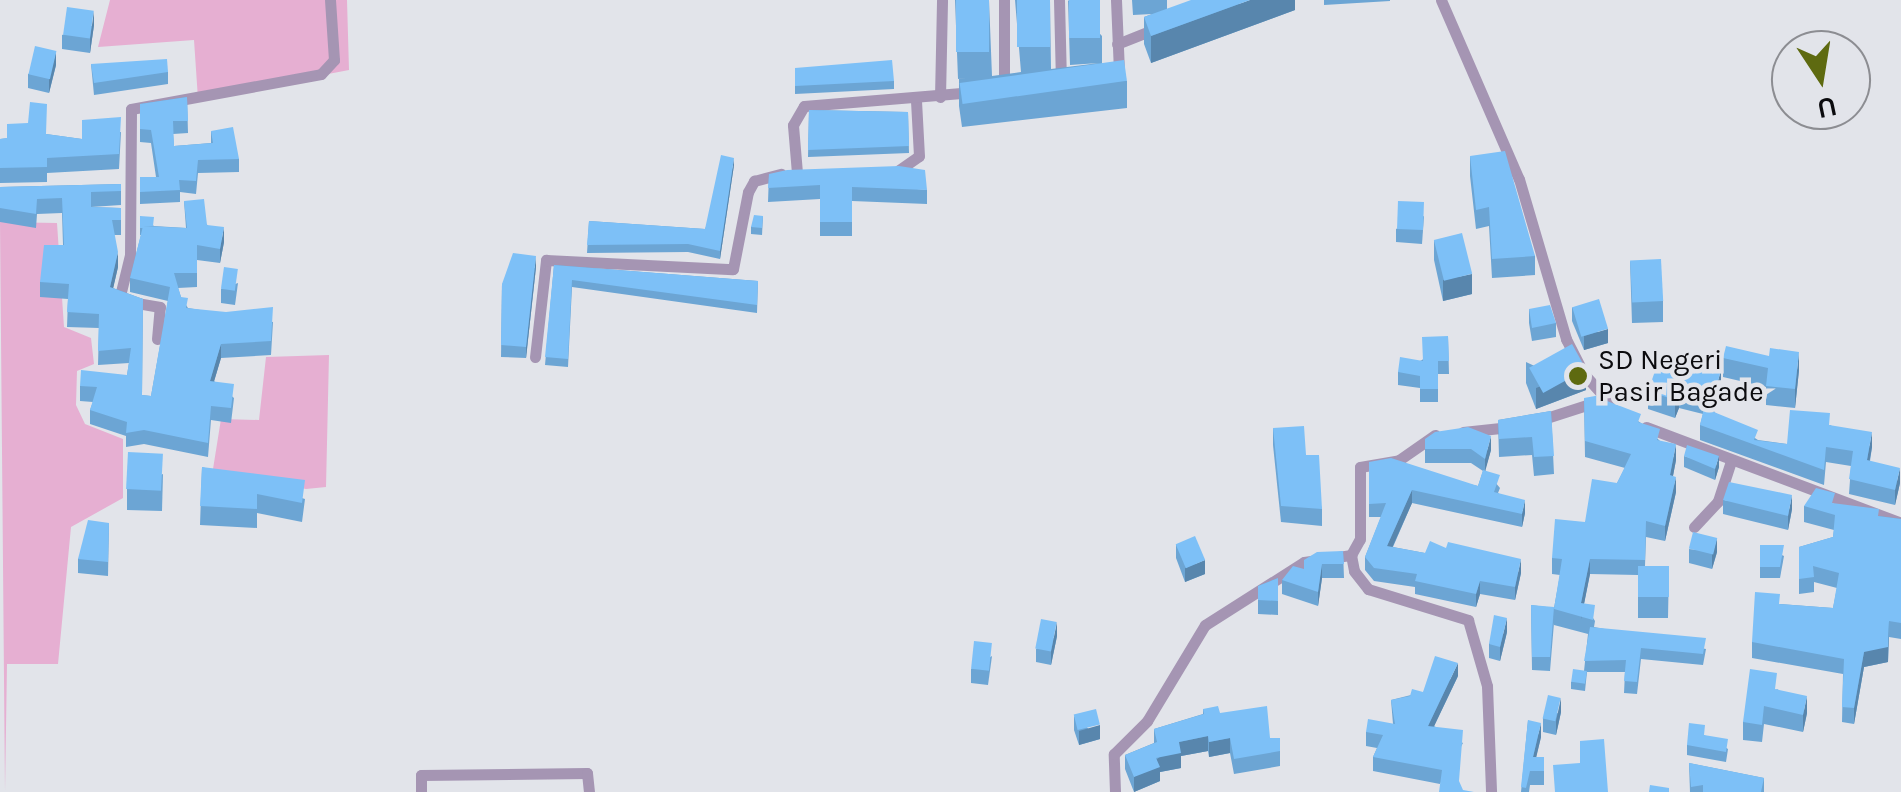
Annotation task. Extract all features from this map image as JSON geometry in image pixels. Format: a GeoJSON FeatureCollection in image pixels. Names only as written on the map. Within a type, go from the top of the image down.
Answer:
{"type":"FeatureCollection","features":[{"type":"Feature","properties":{"kind":"street"},"geometry":{"type":"LineString","coordinates":[[157,339],[160,307],[120,300],[130,255],[131,110],[321,74],[334,60],[330,0]]}},
{"type":"Feature","properties":{"kind":"street"},"geometry":{"type":"LineString","coordinates":[[940,97],[942,0]]}},
{"type":"Feature","properties":{"kind":"street"},"geometry":{"type":"LineString","coordinates":[[1004,0],[1004,88]]}},
{"type":"Feature","properties":{"kind":"street"},"geometry":{"type":"LineString","coordinates":[[1059,0],[1061,80]]}},
{"type":"Feature","properties":{"kind":"street"},"geometry":{"type":"LineString","coordinates":[[1110,76],[1121,69],[1116,0]]}},
{"type":"Feature","properties":{"kind":"street"},"geometry":{"type":"LineString","coordinates":[[1441,0],[1519,179],[1566,340],[1604,398],[1630,418],[1730,463],[1901,523]]}},
{"type":"Feature","properties":{"kind":"street"},"geometry":{"type":"LineString","coordinates":[[1118,44],[1170,22]]}},
{"type":"Feature","properties":{"kind":"street"},"geometry":{"type":"LineString","coordinates":[[1042,83],[1078,79]]}},
{"type":"Feature","properties":{"kind":"street"},"geometry":{"type":"LineString","coordinates":[[797,173],[794,126],[804,106],[916,100],[1023,85]]}},
{"type":"Feature","properties":{"kind":"street"},"geometry":{"type":"LineString","coordinates":[[875,171],[915,165],[916,100]]}},
{"type":"Feature","properties":{"kind":"street"},"geometry":{"type":"LineString","coordinates":[[534,358],[546,260],[733,269],[754,182],[816,172]]}},
{"type":"Feature","properties":{"kind":"street"},"geometry":{"type":"LineString","coordinates":[[116,189],[130,189]]}},
{"type":"Feature","properties":{"kind":"street"},"geometry":{"type":"LineString","coordinates":[[1491,792],[1487,686],[1468,620],[1368,589],[1354,571],[1351,555],[1360,539],[1360,467],[1399,460],[1434,436],[1521,425],[1604,398]]}},
{"type":"Feature","properties":{"kind":"street"},"geometry":{"type":"LineString","coordinates":[[1694,527],[1718,500],[1730,463]]}},
{"type":"Feature","properties":{"kind":"street"},"geometry":{"type":"LineString","coordinates":[[1115,792],[1114,754],[1147,721],[1219,611],[1314,557],[1351,555]]}},
{"type":"Feature","properties":{"kind":"street"},"geometry":{"type":"LineString","coordinates":[[421,792],[421,775],[587,773],[588,792]]}},
{"type":"Feature","properties":{"kind":"shaded area"},"geometry":{"type":"Polygon","coordinates":[[[110,0],[347,0],[349,70],[198,99],[194,40],[98,47],[110,0]]]}},
{"type":"Feature","properties":{"kind":"shaded area"},"geometry":{"type":"Polygon","coordinates":[[[0,222],[57,223],[64,327],[91,338],[94,364],[77,371],[76,405],[85,424],[123,439],[123,498],[71,527],[58,664],[7,664],[5,792],[0,222]]]}},
{"type":"Feature","properties":{"kind":"shaded area"},"geometry":{"type":"Polygon","coordinates":[[[329,355],[326,487],[306,489],[213,469],[221,419],[259,420],[266,357],[329,355]]]}},
{"type":"Feature","properties":{"kind":"building"},"geometry":{"type":"Polygon","coordinates":[[[956,0],[989,0],[989,52],[956,52],[956,0]]]}},
{"type":"Feature","properties":{"kind":"building"},"geometry":{"type":"Polygon","coordinates":[[[1017,0],[1050,0],[1050,47],[1017,47],[1017,0]]]}},
{"type":"Feature","properties":{"kind":"building"},"geometry":{"type":"Polygon","coordinates":[[[1069,0],[1100,0],[1100,38],[1069,38],[1069,0]]]}},
{"type":"Feature","properties":{"kind":"building"},"geometry":{"type":"Polygon","coordinates":[[[1191,0],[1250,0],[1151,36],[1144,17],[1191,0]]]}},
{"type":"Feature","properties":{"kind":"building"},"geometry":{"type":"Polygon","coordinates":[[[67,7],[94,11],[90,38],[63,35],[67,7]]]}},
{"type":"Feature","properties":{"kind":"building"},"geometry":{"type":"Polygon","coordinates":[[[35,46],[56,51],[50,79],[28,74],[35,46]]]}},
{"type":"Feature","properties":{"kind":"building"},"geometry":{"type":"Polygon","coordinates":[[[167,59],[168,72],[94,83],[91,64],[167,59]]]}},
{"type":"Feature","properties":{"kind":"building"},"geometry":{"type":"Polygon","coordinates":[[[892,60],[894,81],[795,86],[795,68],[892,60]]]}},
{"type":"Feature","properties":{"kind":"building"},"geometry":{"type":"Polygon","coordinates":[[[1124,60],[1127,81],[963,104],[960,83],[1124,60]]]}},
{"type":"Feature","properties":{"kind":"building"},"geometry":{"type":"Polygon","coordinates":[[[187,97],[188,121],[173,121],[174,146],[213,143],[211,131],[233,127],[239,159],[198,160],[196,181],[179,180],[180,190],[140,192],[140,177],[159,177],[151,130],[140,129],[140,104],[187,97]]]}},
{"type":"Feature","properties":{"kind":"building"},"geometry":{"type":"Polygon","coordinates":[[[30,102],[47,104],[46,134],[82,139],[82,120],[121,117],[119,154],[47,158],[47,167],[0,168],[0,139],[7,138],[7,124],[28,123],[30,102]]]}},
{"type":"Feature","properties":{"kind":"building"},"geometry":{"type":"Polygon","coordinates":[[[809,110],[908,112],[909,146],[808,150],[809,110]]]}},
{"type":"Feature","properties":{"kind":"building"},"geometry":{"type":"Polygon","coordinates":[[[1505,151],[1535,256],[1492,259],[1489,207],[1476,210],[1470,156],[1505,151]]]}},
{"type":"Feature","properties":{"kind":"building"},"geometry":{"type":"Polygon","coordinates":[[[721,155],[734,158],[720,251],[688,244],[587,245],[589,221],[705,229],[721,155]]]}},
{"type":"Feature","properties":{"kind":"building"},"geometry":{"type":"Polygon","coordinates":[[[899,166],[925,170],[927,190],[852,187],[852,222],[820,222],[820,185],[768,188],[769,174],[787,170],[899,166]]]}},
{"type":"Feature","properties":{"kind":"building"},"geometry":{"type":"Polygon","coordinates":[[[121,184],[121,191],[91,192],[91,207],[121,208],[121,220],[112,220],[118,252],[110,287],[143,299],[142,395],[151,396],[170,287],[130,278],[143,226],[187,228],[184,201],[204,199],[207,225],[224,227],[220,249],[197,245],[197,273],[174,273],[181,297],[188,298],[186,308],[226,312],[273,307],[271,341],[221,344],[210,381],[234,384],[231,408],[211,406],[208,443],[144,430],[126,433],[127,422],[90,410],[97,387],[80,386],[81,370],[127,375],[131,348],[98,351],[99,314],[67,312],[69,284],[40,282],[44,245],[64,245],[62,198],[37,199],[36,214],[0,208],[0,187],[121,184]]]}},
{"type":"Feature","properties":{"kind":"building"},"geometry":{"type":"Polygon","coordinates":[[[1398,201],[1424,202],[1423,230],[1397,229],[1398,201]]]}},
{"type":"Feature","properties":{"kind":"building"},"geometry":{"type":"Polygon","coordinates":[[[754,215],[763,216],[762,228],[751,227],[754,215]]]}},
{"type":"Feature","properties":{"kind":"building"},"geometry":{"type":"Polygon","coordinates":[[[140,216],[154,217],[153,226],[140,228],[140,216]]]}},
{"type":"Feature","properties":{"kind":"building"},"geometry":{"type":"Polygon","coordinates":[[[1462,233],[1472,274],[1444,281],[1434,240],[1462,233]]]}},
{"type":"Feature","properties":{"kind":"building"},"geometry":{"type":"Polygon","coordinates":[[[513,253],[536,256],[526,347],[501,345],[502,284],[513,253]]]}},
{"type":"Feature","properties":{"kind":"building"},"geometry":{"type":"Polygon","coordinates":[[[1661,259],[1663,301],[1632,303],[1630,261],[1661,259]]]}},
{"type":"Feature","properties":{"kind":"building"},"geometry":{"type":"Polygon","coordinates":[[[554,265],[758,281],[757,305],[572,280],[568,359],[545,357],[554,265]]]}},
{"type":"Feature","properties":{"kind":"building"},"geometry":{"type":"Polygon","coordinates":[[[224,267],[238,269],[235,291],[221,289],[224,267]]]}},
{"type":"Feature","properties":{"kind":"building"},"geometry":{"type":"Polygon","coordinates":[[[1599,299],[1608,329],[1581,337],[1572,307],[1599,299]]]}},
{"type":"Feature","properties":{"kind":"building"},"geometry":{"type":"Polygon","coordinates":[[[1550,305],[1556,323],[1532,328],[1529,309],[1550,305]]]}},
{"type":"Feature","properties":{"kind":"building"},"geometry":{"type":"Polygon","coordinates":[[[1448,336],[1449,361],[1438,361],[1438,389],[1420,389],[1420,376],[1398,372],[1400,357],[1423,361],[1422,337],[1448,336]]]}},
{"type":"Feature","properties":{"kind":"building"},"geometry":{"type":"Polygon","coordinates":[[[1572,344],[1586,369],[1543,393],[1529,368],[1572,344]]]}},
{"type":"Feature","properties":{"kind":"building"},"geometry":{"type":"Polygon","coordinates":[[[1726,346],[1769,356],[1770,348],[1799,352],[1795,389],[1766,386],[1768,368],[1723,358],[1726,346]]]}},
{"type":"Feature","properties":{"kind":"building"},"geometry":{"type":"Polygon","coordinates":[[[1660,357],[1721,370],[1713,399],[1679,390],[1675,400],[1648,391],[1660,357]]]}},
{"type":"Feature","properties":{"kind":"building"},"geometry":{"type":"Polygon","coordinates":[[[1606,394],[1607,401],[1641,414],[1638,422],[1660,429],[1657,440],[1676,444],[1670,475],[1676,477],[1665,526],[1646,521],[1645,560],[1590,559],[1581,603],[1595,605],[1593,620],[1554,609],[1562,559],[1552,558],[1555,519],[1585,522],[1592,479],[1617,483],[1631,454],[1585,441],[1584,398],[1606,394]]]}},
{"type":"Feature","properties":{"kind":"building"},"geometry":{"type":"Polygon","coordinates":[[[1704,408],[1758,430],[1754,440],[1787,444],[1790,410],[1830,413],[1829,425],[1872,432],[1867,460],[1900,468],[1895,490],[1849,479],[1853,451],[1826,447],[1824,470],[1700,425],[1704,408]]]}},
{"type":"Feature","properties":{"kind":"building"},"geometry":{"type":"Polygon","coordinates":[[[1551,411],[1554,456],[1534,457],[1532,437],[1499,439],[1498,420],[1551,411]]]}},
{"type":"Feature","properties":{"kind":"building"},"geometry":{"type":"Polygon","coordinates":[[[1304,426],[1306,455],[1319,455],[1322,509],[1281,506],[1273,428],[1304,426]]]}},
{"type":"Feature","properties":{"kind":"building"},"geometry":{"type":"Polygon","coordinates":[[[1468,427],[1491,436],[1485,459],[1471,449],[1425,449],[1425,439],[1435,432],[1468,427]]]}},
{"type":"Feature","properties":{"kind":"building"},"geometry":{"type":"Polygon","coordinates":[[[1687,445],[1719,456],[1715,469],[1684,456],[1687,445]]]}},
{"type":"Feature","properties":{"kind":"building"},"geometry":{"type":"Polygon","coordinates":[[[128,452],[163,454],[161,491],[126,489],[128,452]]]}},
{"type":"Feature","properties":{"kind":"building"},"geometry":{"type":"Polygon","coordinates":[[[1391,458],[1478,486],[1483,470],[1500,475],[1494,492],[1525,500],[1522,514],[1412,490],[1387,546],[1425,553],[1430,541],[1446,548],[1448,542],[1521,559],[1515,587],[1480,581],[1476,594],[1415,581],[1417,574],[1374,568],[1365,557],[1386,503],[1369,504],[1369,462],[1391,458]]]}},
{"type":"Feature","properties":{"kind":"building"},"geometry":{"type":"Polygon","coordinates":[[[202,467],[305,480],[302,503],[257,494],[257,509],[200,506],[202,467]]]}},
{"type":"Feature","properties":{"kind":"building"},"geometry":{"type":"Polygon","coordinates":[[[1729,482],[1792,495],[1788,516],[1723,500],[1729,482]]]}},
{"type":"Feature","properties":{"kind":"building"},"geometry":{"type":"Polygon","coordinates":[[[1816,488],[1835,493],[1832,503],[1879,509],[1878,516],[1901,519],[1901,623],[1889,621],[1888,647],[1864,652],[1854,708],[1842,707],[1844,659],[1752,642],[1755,592],[1780,594],[1779,604],[1833,608],[1839,573],[1813,566],[1814,577],[1799,579],[1799,547],[1833,537],[1835,515],[1804,506],[1816,488]]]}},
{"type":"Feature","properties":{"kind":"building"},"geometry":{"type":"Polygon","coordinates":[[[88,520],[109,523],[108,562],[78,559],[88,520]]]}},
{"type":"Feature","properties":{"kind":"building"},"geometry":{"type":"Polygon","coordinates":[[[1693,532],[1717,538],[1713,555],[1689,548],[1693,532]]]}},
{"type":"Feature","properties":{"kind":"building"},"geometry":{"type":"Polygon","coordinates":[[[1195,536],[1205,560],[1186,568],[1176,544],[1195,536]]]}},
{"type":"Feature","properties":{"kind":"building"},"geometry":{"type":"Polygon","coordinates":[[[1760,545],[1784,545],[1780,567],[1760,567],[1760,545]]]}},
{"type":"Feature","properties":{"kind":"building"},"geometry":{"type":"Polygon","coordinates":[[[1343,551],[1344,564],[1322,564],[1318,592],[1282,580],[1293,566],[1304,569],[1304,560],[1317,552],[1343,551]]]}},
{"type":"Feature","properties":{"kind":"building"},"geometry":{"type":"Polygon","coordinates":[[[1638,566],[1669,566],[1669,597],[1638,597],[1638,566]]]}},
{"type":"Feature","properties":{"kind":"building"},"geometry":{"type":"Polygon","coordinates":[[[1278,578],[1278,601],[1258,600],[1258,586],[1278,578]]]}},
{"type":"Feature","properties":{"kind":"building"},"geometry":{"type":"Polygon","coordinates":[[[1531,605],[1554,607],[1550,657],[1532,657],[1531,605]]]}},
{"type":"Feature","properties":{"kind":"building"},"geometry":{"type":"Polygon","coordinates":[[[1494,615],[1507,618],[1500,647],[1489,644],[1494,615]]]}},
{"type":"Feature","properties":{"kind":"building"},"geometry":{"type":"Polygon","coordinates":[[[1041,619],[1057,622],[1051,652],[1035,648],[1041,619]]]}},
{"type":"Feature","properties":{"kind":"building"},"geometry":{"type":"Polygon","coordinates":[[[1590,627],[1706,638],[1703,654],[1641,648],[1637,682],[1624,681],[1626,660],[1584,661],[1590,627]]]}},
{"type":"Feature","properties":{"kind":"building"},"geometry":{"type":"Polygon","coordinates":[[[974,641],[992,643],[989,671],[971,669],[974,641]]]}},
{"type":"Feature","properties":{"kind":"building"},"geometry":{"type":"Polygon","coordinates":[[[1435,656],[1458,663],[1428,726],[1463,730],[1459,781],[1463,790],[1474,792],[1439,792],[1442,770],[1373,757],[1383,735],[1366,732],[1368,719],[1395,724],[1391,700],[1410,696],[1412,689],[1423,692],[1435,656]]]}},
{"type":"Feature","properties":{"kind":"building"},"geometry":{"type":"Polygon","coordinates":[[[1573,669],[1587,671],[1585,684],[1571,682],[1573,669]]]}},
{"type":"Feature","properties":{"kind":"building"},"geometry":{"type":"Polygon","coordinates":[[[1750,669],[1777,673],[1775,689],[1807,696],[1803,715],[1764,706],[1762,725],[1743,722],[1750,669]]]}},
{"type":"Feature","properties":{"kind":"building"},"geometry":{"type":"Polygon","coordinates":[[[1548,695],[1561,698],[1555,721],[1543,718],[1548,695]]]}},
{"type":"Feature","properties":{"kind":"building"},"geometry":{"type":"Polygon","coordinates":[[[1218,706],[1220,713],[1267,706],[1270,738],[1280,738],[1280,751],[1234,759],[1230,738],[1209,742],[1208,736],[1179,742],[1181,753],[1156,758],[1160,767],[1134,777],[1125,755],[1157,742],[1154,729],[1218,706]]]}},
{"type":"Feature","properties":{"kind":"building"},"geometry":{"type":"Polygon","coordinates":[[[1096,709],[1100,725],[1078,730],[1074,715],[1096,709]]]}},
{"type":"Feature","properties":{"kind":"building"},"geometry":{"type":"Polygon","coordinates":[[[1528,720],[1541,723],[1533,757],[1544,757],[1544,771],[1530,771],[1526,788],[1521,787],[1528,720]]]}},
{"type":"Feature","properties":{"kind":"building"},"geometry":{"type":"Polygon","coordinates":[[[1689,723],[1705,725],[1704,735],[1728,739],[1726,752],[1687,745],[1689,723]]]}},
{"type":"Feature","properties":{"kind":"building"},"geometry":{"type":"Polygon","coordinates":[[[1604,739],[1608,792],[1555,792],[1553,765],[1580,763],[1580,741],[1604,739]]]}},
{"type":"Feature","properties":{"kind":"building"},"geometry":{"type":"Polygon","coordinates":[[[1689,763],[1764,778],[1761,792],[1703,792],[1703,785],[1691,787],[1689,763]]]}},
{"type":"Feature","properties":{"kind":"building"},"geometry":{"type":"Polygon","coordinates":[[[1650,785],[1669,788],[1669,792],[1649,792],[1650,785]]]}},
{"type":"Feature","properties":{"kind":"place","name":"SD Negeri Pasir Bagade"},"geometry":{"type":"Point","coordinates":[1578,376]}}]}
